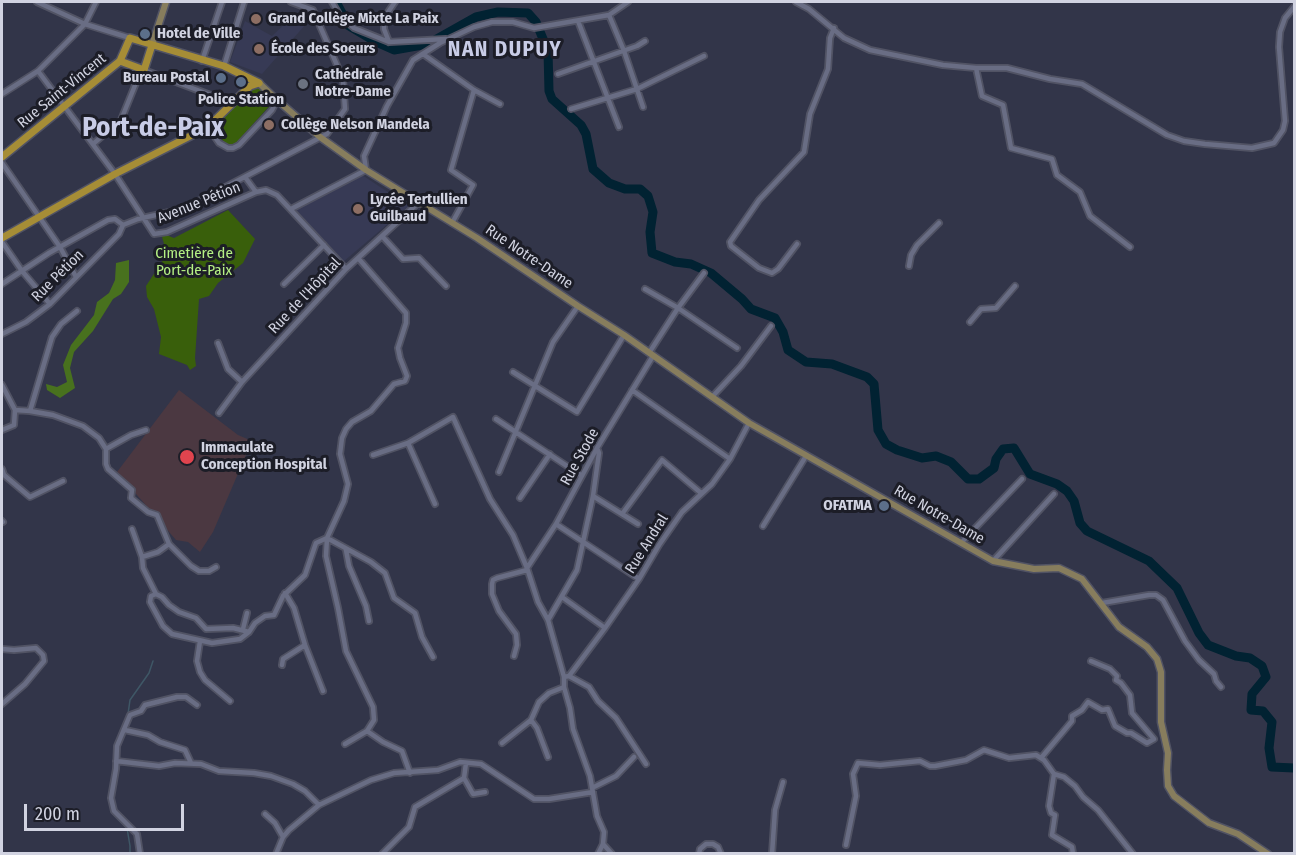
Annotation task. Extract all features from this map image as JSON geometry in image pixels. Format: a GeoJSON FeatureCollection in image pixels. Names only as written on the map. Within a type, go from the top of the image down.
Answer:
{"type":"FeatureCollection","features":[{"type":"Feature","properties":{"kind":"main road","name":"Rue Notre-Dame"},"geometry":{"type":"LineString","coordinates":[[130,39],[224,66],[259,82]]}},
{"type":"Feature","properties":{"kind":"main road","name":"Rue Saint-Vincent"},"geometry":{"type":"LineString","coordinates":[[2,157],[120,61],[130,39]]}},
{"type":"Feature","properties":{"kind":"main road"},"geometry":{"type":"LineString","coordinates":[[120,61],[144,70],[152,45]]}},
{"type":"Feature","properties":{"kind":"main road"},"geometry":{"type":"LineString","coordinates":[[2,240],[115,174],[208,127],[250,86],[259,82]]}},
{"type":"Feature","properties":{"kind":"street","name":"Rue Notre-Dame"},"geometry":{"type":"LineString","coordinates":[[37,2],[85,24],[130,39]]}},
{"type":"Feature","properties":{"kind":"street"},"geometry":{"type":"LineString","coordinates":[[2,94],[39,71],[85,24],[96,2]]}},
{"type":"Feature","properties":{"kind":"street"},"geometry":{"type":"LineString","coordinates":[[152,45],[166,2]]}},
{"type":"Feature","properties":{"kind":"street"},"geometry":{"type":"LineString","coordinates":[[202,61],[222,2]]}},
{"type":"Feature","properties":{"kind":"street"},"geometry":{"type":"LineString","coordinates":[[224,66],[244,2]]}},
{"type":"Feature","properties":{"kind":"street"},"geometry":{"type":"LineString","coordinates":[[2,284],[108,220],[115,219],[123,225],[183,209],[327,134],[345,109],[343,79],[313,10],[291,2]]}},
{"type":"Feature","properties":{"kind":"street"},"geometry":{"type":"LineString","coordinates":[[332,2],[340,16],[354,27],[389,42],[449,39]]}},
{"type":"Feature","properties":{"kind":"street"},"geometry":{"type":"LineString","coordinates":[[389,42],[384,29],[384,18],[395,2]]}},
{"type":"Feature","properties":{"kind":"street"},"geometry":{"type":"LineString","coordinates":[[291,209],[366,171],[364,156],[387,106],[413,60],[449,39],[474,27],[492,22],[513,22],[534,28],[609,15],[628,2]]}},
{"type":"Feature","properties":{"kind":"street"},"geometry":{"type":"LineString","coordinates":[[796,2],[809,9],[844,38],[870,50],[932,63],[976,68],[1007,68],[1082,84],[1167,135],[1185,141],[1235,148],[1267,146],[1278,138],[1285,121],[1279,47],[1280,32],[1285,18],[1294,7]]}},
{"type":"Feature","properties":{"kind":"street"},"geometry":{"type":"LineString","coordinates":[[609,15],[643,107]]}},
{"type":"Feature","properties":{"kind":"street"},"geometry":{"type":"LineString","coordinates":[[578,21],[620,127]]}},
{"type":"Feature","properties":{"kind":"street"},"geometry":{"type":"LineString","coordinates":[[797,244],[778,269],[771,273],[759,268],[731,246],[730,242],[759,200],[804,153],[810,114],[828,69],[830,38],[834,28]]}},
{"type":"Feature","properties":{"kind":"street"},"geometry":{"type":"LineString","coordinates":[[558,74],[624,51],[645,41]]}},
{"type":"Feature","properties":{"kind":"street"},"geometry":{"type":"LineString","coordinates":[[423,54],[474,90],[500,104]]}},
{"type":"Feature","properties":{"kind":"street"},"geometry":{"type":"LineString","coordinates":[[571,109],[637,89],[704,56]]}},
{"type":"Feature","properties":{"kind":"street"},"geometry":{"type":"LineString","coordinates":[[976,68],[982,96],[1003,105],[1011,148],[1052,159],[1057,175],[1080,192],[1090,216],[1130,247]]}},
{"type":"Feature","properties":{"kind":"street"},"geometry":{"type":"LineString","coordinates":[[93,144],[122,120],[140,73],[144,70],[232,103]]}},
{"type":"Feature","properties":{"kind":"street","name":"Avenue Pétion"},"geometry":{"type":"LineString","coordinates":[[39,71],[115,174],[154,234],[166,232],[256,192],[266,190],[277,195],[345,269]]}},
{"type":"Feature","properties":{"kind":"street","name":"Rue Notre-Dame"},"geometry":{"type":"LineString","coordinates":[[259,82],[320,137],[366,171],[452,223],[624,335],[749,423],[995,562]]}},
{"type":"Feature","properties":{"kind":"street"},"geometry":{"type":"LineString","coordinates":[[452,223],[473,185],[451,170],[474,90]]}},
{"type":"Feature","properties":{"kind":"street"},"geometry":{"type":"LineString","coordinates":[[208,127],[219,142],[228,148],[233,148],[239,145],[272,110],[277,100]]}},
{"type":"Feature","properties":{"kind":"street"},"geometry":{"type":"LineString","coordinates":[[2,163],[60,247],[76,277]]}},
{"type":"Feature","properties":{"kind":"street"},"geometry":{"type":"LineString","coordinates":[[245,177],[256,192]]}},
{"type":"Feature","properties":{"kind":"street","name":"Rue de l'Hôpital"},"geometry":{"type":"LineString","coordinates":[[219,413],[242,382],[345,269],[417,203]]}},
{"type":"Feature","properties":{"kind":"street"},"geometry":{"type":"LineString","coordinates":[[909,266],[911,255],[917,245],[939,223]]}},
{"type":"Feature","properties":{"kind":"street","name":"Rue Pétion"},"geometry":{"type":"LineString","coordinates":[[2,334],[26,322],[50,304],[119,234],[123,225]]}},
{"type":"Feature","properties":{"kind":"street"},"geometry":{"type":"LineString","coordinates":[[382,236],[403,259],[419,258],[446,286]]}},
{"type":"Feature","properties":{"kind":"street"},"geometry":{"type":"LineString","coordinates":[[2,240],[22,271],[50,304]]}},
{"type":"Feature","properties":{"kind":"street"},"geometry":{"type":"LineString","coordinates":[[284,284],[324,245]]}},
{"type":"Feature","properties":{"kind":"street"},"geometry":{"type":"LineString","coordinates":[[345,744],[367,731],[374,720],[374,708],[346,651],[327,556],[327,538],[344,501],[348,484],[340,454],[346,429],[352,422],[371,411],[394,384],[405,381],[407,376],[398,348],[406,323],[406,313],[358,258]]}},
{"type":"Feature","properties":{"kind":"street","name":"Rue Stode"},"geometry":{"type":"LineString","coordinates":[[527,569],[556,524],[678,308],[704,273]]}},
{"type":"Feature","properties":{"kind":"street"},"geometry":{"type":"LineString","coordinates":[[970,322],[981,309],[996,308],[1014,286]]}},
{"type":"Feature","properties":{"kind":"street"},"geometry":{"type":"LineString","coordinates":[[645,289],[678,308],[737,348]]}},
{"type":"Feature","properties":{"kind":"street"},"geometry":{"type":"LineString","coordinates":[[499,472],[554,342],[578,306]]}},
{"type":"Feature","properties":{"kind":"street"},"geometry":{"type":"LineString","coordinates":[[30,411],[52,337],[61,324],[77,311]]}},
{"type":"Feature","properties":{"kind":"street"},"geometry":{"type":"LineString","coordinates":[[712,397],[741,366],[771,326]]}},
{"type":"Feature","properties":{"kind":"street"},"geometry":{"type":"LineString","coordinates":[[513,372],[577,412],[624,335]]}},
{"type":"Feature","properties":{"kind":"street"},"geometry":{"type":"LineString","coordinates":[[218,343],[228,369],[242,382]]}},
{"type":"Feature","properties":{"kind":"street"},"geometry":{"type":"LineString","coordinates":[[2,385],[15,410],[14,425],[2,430]]}},
{"type":"Feature","properties":{"kind":"street"},"geometry":{"type":"LineString","coordinates":[[632,390],[730,459]]}},
{"type":"Feature","properties":{"kind":"street"},"geometry":{"type":"LineString","coordinates":[[15,410],[53,414],[83,426],[99,438],[106,448],[108,469],[132,490],[131,498],[148,512],[157,515],[169,544],[190,566],[200,571],[209,571],[216,567]]}},
{"type":"Feature","properties":{"kind":"street"},"geometry":{"type":"LineString","coordinates":[[373,455],[408,443],[453,417],[490,499],[513,535],[537,602],[548,620],[566,676],[564,687],[573,729],[590,776],[597,816],[604,832],[603,844],[598,854]]}},
{"type":"Feature","properties":{"kind":"street"},"geometry":{"type":"LineString","coordinates":[[496,419],[582,476]]}},
{"type":"Feature","properties":{"kind":"street","name":"Rue Andral"},"geometry":{"type":"LineString","coordinates":[[566,676],[605,628],[682,512],[712,484],[730,459],[749,423]]}},
{"type":"Feature","properties":{"kind":"street"},"geometry":{"type":"LineString","coordinates":[[106,448],[146,430]]}},
{"type":"Feature","properties":{"kind":"street"},"geometry":{"type":"LineString","coordinates":[[408,443],[435,504]]}},
{"type":"Feature","properties":{"kind":"street"},"geometry":{"type":"LineString","coordinates":[[548,620],[577,570],[593,496],[599,453],[597,448]]}},
{"type":"Feature","properties":{"kind":"street"},"geometry":{"type":"LineString","coordinates":[[520,498],[550,454]]}},
{"type":"Feature","properties":{"kind":"street"},"geometry":{"type":"LineString","coordinates":[[763,526],[806,456]]}},
{"type":"Feature","properties":{"kind":"street"},"geometry":{"type":"LineString","coordinates":[[622,514],[662,460],[701,493]]}},
{"type":"Feature","properties":{"kind":"street"},"geometry":{"type":"LineString","coordinates":[[2,469],[3,476],[30,497],[63,481]]}},
{"type":"Feature","properties":{"kind":"street"},"geometry":{"type":"LineString","coordinates":[[961,543],[1022,479]]}},
{"type":"Feature","properties":{"kind":"street"},"geometry":{"type":"LineString","coordinates":[[995,562],[1054,494]]}},
{"type":"Feature","properties":{"kind":"street"},"geometry":{"type":"LineString","coordinates":[[593,496],[638,524]]}},
{"type":"Feature","properties":{"kind":"street"},"geometry":{"type":"LineString","coordinates":[[556,524],[639,579]]}},
{"type":"Feature","properties":{"kind":"street"},"geometry":{"type":"LineString","coordinates":[[132,529],[142,557],[143,568],[156,594],[179,612],[196,618],[206,629],[243,629],[249,632]]}},
{"type":"Feature","properties":{"kind":"street"},"geometry":{"type":"LineString","coordinates":[[327,538],[371,562],[385,573],[394,598],[415,613],[422,637],[433,657]]}},
{"type":"Feature","properties":{"kind":"street"},"geometry":{"type":"LineString","coordinates":[[156,594],[152,596],[150,602],[163,626],[172,634],[212,643],[240,639],[255,623],[265,616],[274,615],[285,593],[298,584],[305,575],[316,543],[327,538]]}},
{"type":"Feature","properties":{"kind":"street"},"geometry":{"type":"LineString","coordinates":[[142,557],[158,552],[169,544]]}},
{"type":"Feature","properties":{"kind":"street"},"geometry":{"type":"LineString","coordinates":[[346,550],[349,566],[366,606],[369,621]]}},
{"type":"Feature","properties":{"kind":"street"},"geometry":{"type":"LineString","coordinates":[[995,562],[1034,568],[1059,568],[1082,579],[1119,627],[1147,647],[1157,659],[1161,672],[1161,722],[1168,753],[1168,786],[1174,796],[1209,823],[1238,834],[1268,854]]}},
{"type":"Feature","properties":{"kind":"street"},"geometry":{"type":"LineString","coordinates":[[514,656],[517,645],[516,634],[499,611],[492,594],[492,584],[497,578],[527,569]]}},
{"type":"Feature","properties":{"kind":"street"},"geometry":{"type":"LineString","coordinates":[[285,593],[294,609],[304,645],[323,691]]}},
{"type":"Feature","properties":{"kind":"street"},"geometry":{"type":"LineString","coordinates":[[1102,603],[1156,595],[1163,600],[1185,641],[1199,660],[1214,674],[1221,687]]}},
{"type":"Feature","properties":{"kind":"street"},"geometry":{"type":"LineString","coordinates":[[562,597],[605,628]]}},
{"type":"Feature","properties":{"kind":"street"},"geometry":{"type":"LineString","coordinates":[[243,629],[247,613]]}},
{"type":"Feature","properties":{"kind":"street"},"geometry":{"type":"LineString","coordinates":[[200,641],[197,661],[200,672],[205,680],[230,701]]}},
{"type":"Feature","properties":{"kind":"street"},"geometry":{"type":"LineString","coordinates":[[282,665],[283,659],[304,645]]}},
{"type":"Feature","properties":{"kind":"street"},"geometry":{"type":"LineString","coordinates":[[2,649],[36,648],[43,655],[44,661],[25,684],[2,704]]}},
{"type":"Feature","properties":{"kind":"street"},"geometry":{"type":"LineString","coordinates":[[1041,758],[1072,721],[1072,716],[1082,710],[1088,702],[1102,710],[1108,709],[1115,726],[1127,733],[1147,743],[1154,739],[1132,713],[1130,695],[1116,680],[1117,676],[1110,669],[1091,661]]}},
{"type":"Feature","properties":{"kind":"street"},"geometry":{"type":"LineString","coordinates":[[566,676],[589,687],[598,701],[616,718],[646,764]]}},
{"type":"Feature","properties":{"kind":"street"},"geometry":{"type":"LineString","coordinates":[[502,743],[531,720],[539,702],[549,693],[564,687]]}},
{"type":"Feature","properties":{"kind":"street"},"geometry":{"type":"LineString","coordinates":[[140,854],[137,834],[114,811],[111,798],[117,746],[130,716],[141,711],[146,705],[186,697],[197,705]]}},
{"type":"Feature","properties":{"kind":"street"},"geometry":{"type":"LineString","coordinates":[[531,720],[537,728],[548,757]]}},
{"type":"Feature","properties":{"kind":"street"},"geometry":{"type":"LineString","coordinates":[[125,730],[148,735],[160,742],[184,750],[191,763]]}},
{"type":"Feature","properties":{"kind":"street"},"geometry":{"type":"LineString","coordinates":[[367,731],[402,751],[410,773]]}},
{"type":"Feature","properties":{"kind":"street"},"geometry":{"type":"LineString","coordinates":[[846,845],[856,796],[853,774],[858,763],[880,765],[921,761],[935,766],[966,760],[984,750],[1009,758],[1026,755],[1041,758],[1054,774],[1064,777],[1075,786],[1083,797],[1098,810],[1133,854]]}},
{"type":"Feature","properties":{"kind":"street"},"geometry":{"type":"LineString","coordinates":[[276,854],[283,837],[304,816],[319,805],[382,776],[438,770],[460,762],[481,764],[534,799],[549,799],[593,790],[616,776],[634,757]]}},
{"type":"Feature","properties":{"kind":"street"},"geometry":{"type":"LineString","coordinates":[[116,761],[159,766],[201,764],[219,771],[254,773],[283,779],[305,791],[319,805]]}},
{"type":"Feature","properties":{"kind":"street"},"geometry":{"type":"LineString","coordinates":[[466,763],[464,778],[473,794],[485,792]]}},
{"type":"Feature","properties":{"kind":"street"},"geometry":{"type":"LineString","coordinates":[[1054,774],[1049,806],[1051,813],[1055,816],[1052,835],[1072,847],[1073,854]]}},
{"type":"Feature","properties":{"kind":"street"},"geometry":{"type":"LineString","coordinates":[[382,854],[409,827],[416,807],[464,778]]}},
{"type":"Feature","properties":{"kind":"street"},"geometry":{"type":"LineString","coordinates":[[772,854],[775,810],[783,782]]}},
{"type":"Feature","properties":{"kind":"street"},"geometry":{"type":"LineString","coordinates":[[265,814],[275,823],[283,837]]}},
{"type":"Feature","properties":{"kind":"street"},"geometry":{"type":"LineString","coordinates":[[603,844],[612,854]]}},
{"type":"Feature","properties":{"kind":"street"},"geometry":{"type":"LineString","coordinates":[[699,854],[700,849],[706,844],[718,847],[721,854]]}},
{"type":"Feature","properties":{"kind":"shaded area","name":"École des Soeurs"},"geometry":{"type":"Polygon","coordinates":[[[295,14],[306,24],[262,74],[230,62],[245,21],[272,36],[295,14]]]}},
{"type":"Feature","properties":{"kind":"shaded area"},"geometry":{"type":"Polygon","coordinates":[[[362,175],[409,206],[343,262],[296,210],[362,175]]]}},
{"type":"Feature","properties":{"kind":"shaded area","name":"Immaculate Conception Hospital"},"geometry":{"type":"Polygon","coordinates":[[[179,390],[238,435],[252,441],[213,532],[200,552],[188,542],[176,540],[117,472],[179,390]]]}},
{"type":"Feature","properties":{"kind":"green space"},"geometry":{"type":"Polygon","coordinates":[[[259,84],[274,101],[234,145],[227,145],[211,127],[250,88],[259,84]]]}},
{"type":"Feature","properties":{"kind":"green space","name":"Cimetière de Port-de-Paix"},"geometry":{"type":"Polygon","coordinates":[[[228,210],[255,239],[243,263],[218,283],[209,296],[199,299],[196,366],[190,370],[187,365],[159,354],[161,337],[154,309],[147,297],[146,286],[163,260],[158,247],[164,244],[161,233],[174,238],[228,210]]]}},
{"type":"Feature","properties":{"kind":"green space"},"geometry":{"type":"Polygon","coordinates":[[[129,260],[129,282],[121,294],[113,299],[93,331],[74,352],[70,368],[75,388],[60,398],[47,390],[46,384],[57,387],[67,382],[63,365],[71,345],[94,315],[97,302],[109,293],[115,280],[116,263],[129,260]]]}},
{"type":"Feature","properties":{"kind":"waterway"},"geometry":{"type":"LineString","coordinates":[[336,2],[349,26],[394,50],[428,44],[476,17],[498,12],[528,13],[536,22],[548,51],[549,91],[552,99],[581,125],[586,134],[593,169],[609,183],[625,189],[640,189],[648,196],[653,212],[650,232],[652,253],[675,262],[691,264],[711,273],[751,309],[775,318],[783,332],[788,350],[806,362],[832,364],[867,377],[874,384],[878,430],[886,444],[897,450],[922,458],[936,456],[951,462],[968,479],[979,479],[994,468],[996,459],[1003,449],[1014,448],[1030,474],[1057,484],[1067,491],[1074,501],[1080,523],[1087,531],[1149,561],[1177,588],[1199,633],[1208,645],[1236,656],[1250,658],[1262,666],[1266,677],[1252,694],[1251,710],[1263,711],[1272,722],[1269,748],[1272,767],[1294,768]]}},
{"type":"Feature","properties":{"kind":"waterway"},"geometry":{"type":"LineString","coordinates":[[128,714],[130,700],[149,673],[153,661]]}},
{"type":"Feature","properties":{"kind":"waterway"},"geometry":{"type":"LineString","coordinates":[[114,771],[115,752]]}},
{"type":"Feature","properties":{"kind":"waterway"},"geometry":{"type":"LineString","coordinates":[[112,811],[127,828],[130,854]]}},
{"type":"Feature","properties":{"kind":"place","name":"Grand Collège Mixte La Paix"},"geometry":{"type":"Point","coordinates":[256,19]}},
{"type":"Feature","properties":{"kind":"place","name":"Hotel de Ville"},"geometry":{"type":"Point","coordinates":[145,34]}},
{"type":"Feature","properties":{"kind":"place","name":"École des Soeurs"},"geometry":{"type":"Point","coordinates":[259,49]}},
{"type":"Feature","properties":{"kind":"place","name":"Bureau Postal"},"geometry":{"type":"Point","coordinates":[221,78]}},
{"type":"Feature","properties":{"kind":"place","name":"Police Station"},"geometry":{"type":"Point","coordinates":[241,82]}},
{"type":"Feature","properties":{"kind":"place","name":"Cathédrale Notre-Dame"},"geometry":{"type":"Point","coordinates":[303,84]}},
{"type":"Feature","properties":{"kind":"place","name":"Collège Nelson Mandela"},"geometry":{"type":"Point","coordinates":[269,125]}},
{"type":"Feature","properties":{"kind":"place","name":"Lycée Tertullien Guilbaud"},"geometry":{"type":"Point","coordinates":[358,209]}},
{"type":"Feature","properties":{"kind":"place","name":"Immaculate Conception Hospital"},"geometry":{"type":"Point","coordinates":[187,457]}},
{"type":"Feature","properties":{"kind":"place","name":"OFATMA"},"geometry":{"type":"Point","coordinates":[884,506]}},
{"type":"Feature","properties":{"kind":"district","name":"NAN DUPUY"},"geometry":{"type":"Point","coordinates":[505,50]}},
{"type":"Feature","properties":{"kind":"district","name":"Port-de-Paix"},"geometry":{"type":"Point","coordinates":[153,128]}}]}
